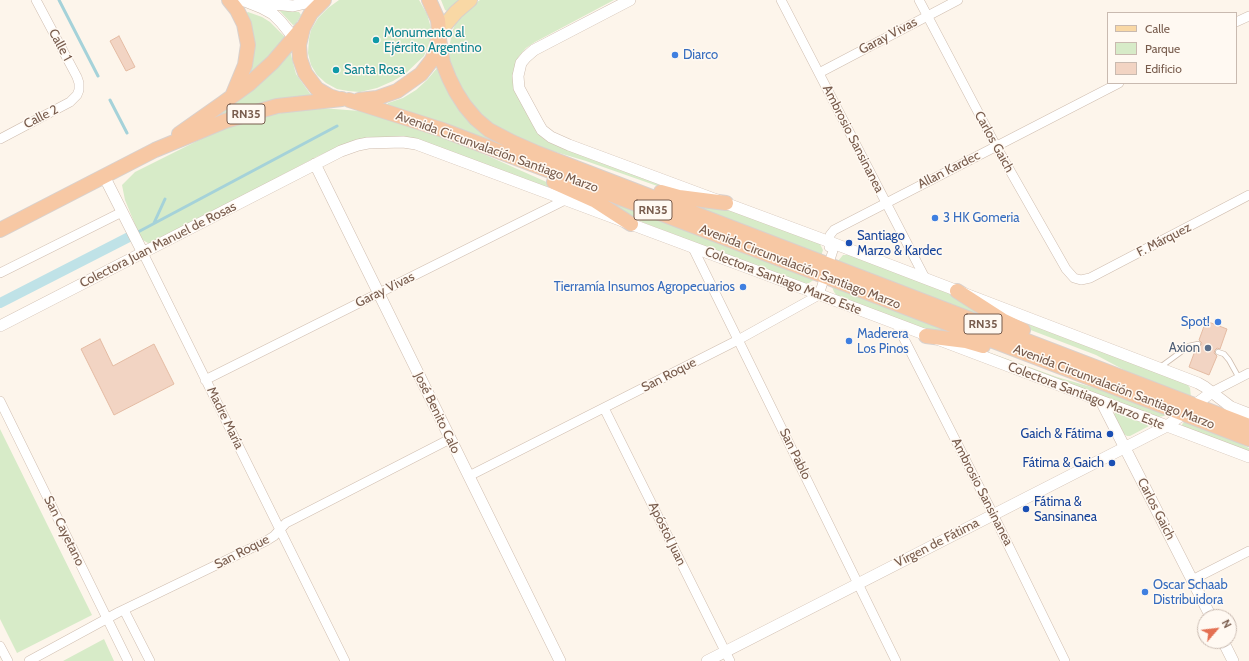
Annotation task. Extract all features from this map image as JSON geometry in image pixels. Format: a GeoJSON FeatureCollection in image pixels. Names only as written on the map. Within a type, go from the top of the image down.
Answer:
{"type":"FeatureCollection","features":[{"type":"Feature","properties":{"kind":"highway"},"geometry":{"type":"LineString","coordinates":[[229,0],[237,10],[244,24],[248,45],[245,65],[232,97]]}},
{"type":"Feature","properties":{"kind":"highway","name":"RN35"},"geometry":{"type":"LineString","coordinates":[[155,150],[232,97],[265,69],[301,32],[318,0]]}},
{"type":"Feature","properties":{"kind":"highway","name":"RN35"},"geometry":{"type":"LineString","coordinates":[[0,230],[155,150],[225,121],[257,111],[287,105],[364,100],[384,96],[397,91],[421,74],[432,60],[436,50],[439,36],[438,20],[428,0]]}},
{"type":"Feature","properties":{"kind":"highway","name":"RN35"},"geometry":{"type":"LineString","coordinates":[[301,32],[302,66],[312,84],[323,93],[346,100]]}},
{"type":"Feature","properties":{"kind":"highway","name":"Avenida Circunvalación Santiago Marzo"},"geometry":{"type":"LineString","coordinates":[[439,36],[444,63],[456,92],[470,113],[496,134],[537,153],[1113,387],[1249,426]]}},
{"type":"Feature","properties":{"kind":"highway","name":"Avenida Circunvalación Santiago Marzo"},"geometry":{"type":"LineString","coordinates":[[346,100],[421,122],[1138,384],[1249,440]]}},
{"type":"Feature","properties":{"kind":"highway"},"geometry":{"type":"LineString","coordinates":[[481,144],[523,168],[589,197],[631,224]]}},
{"type":"Feature","properties":{"kind":"highway"},"geometry":{"type":"LineString","coordinates":[[537,153],[588,166],[674,196],[726,203]]}},
{"type":"Feature","properties":{"kind":"highway"},"geometry":{"type":"LineString","coordinates":[[958,291],[1006,323],[1100,361],[1138,384]]}},
{"type":"Feature","properties":{"kind":"highway"},"geometry":{"type":"LineString","coordinates":[[926,336],[974,343],[1050,370],[1113,387]]}},
{"type":"Feature","properties":{"kind":"main road"},"geometry":{"type":"LineString","coordinates":[[439,36],[456,12],[470,0]]}},
{"type":"Feature","properties":{"kind":"street","name":"Calle 1"},"geometry":{"type":"LineString","coordinates":[[36,0],[77,77],[79,83],[78,92]]}},
{"type":"Feature","properties":{"kind":"street"},"geometry":{"type":"LineString","coordinates":[[243,1],[274,2],[293,6],[318,0]]}},
{"type":"Feature","properties":{"kind":"street"},"geometry":{"type":"LineString","coordinates":[[630,0],[534,50],[524,60],[518,70],[518,82],[522,94],[542,130],[551,137],[1198,383],[1231,407],[1249,414]]}},
{"type":"Feature","properties":{"kind":"street","name":"Ambrosio Sansinanea"},"geometry":{"type":"LineString","coordinates":[[781,0],[925,278]]}},
{"type":"Feature","properties":{"kind":"street","name":"Carlos Gaich"},"geometry":{"type":"LineString","coordinates":[[919,0],[996,146],[1068,272],[1077,279]]}},
{"type":"Feature","properties":{"kind":"street","name":"Garay Vivas"},"geometry":{"type":"LineString","coordinates":[[819,73],[958,0]]}},
{"type":"Feature","properties":{"kind":"street"},"geometry":{"type":"LineString","coordinates":[[243,1],[262,8],[273,14],[281,22],[301,32]]}},
{"type":"Feature","properties":{"kind":"street"},"geometry":{"type":"LineString","coordinates":[[1237,22],[1249,16]]}},
{"type":"Feature","properties":{"kind":"street","name":"Allan Kardec"},"geometry":{"type":"LineString","coordinates":[[832,243],[830,235],[833,230],[1116,84]]}},
{"type":"Feature","properties":{"kind":"street","name":"Calle 2"},"geometry":{"type":"LineString","coordinates":[[0,139],[66,104],[74,99],[78,92]]}},
{"type":"Feature","properties":{"kind":"street","name":"Colectora Santiago Marzo Este"},"geometry":{"type":"LineString","coordinates":[[315,164],[341,151],[363,143],[390,141],[409,143],[631,224],[1249,457]]}},
{"type":"Feature","properties":{"kind":"street","name":"Colectora Juan Manuel de Rosas"},"geometry":{"type":"LineString","coordinates":[[0,326],[315,164]]}},
{"type":"Feature","properties":{"kind":"street","name":"José Benito Calo"},"geometry":{"type":"LineString","coordinates":[[315,164],[560,661]]}},
{"type":"Feature","properties":{"kind":"street","name":"Madre María"},"geometry":{"type":"LineString","coordinates":[[104,176],[345,661]]}},
{"type":"Feature","properties":{"kind":"street","name":"F. Márquez"},"geometry":{"type":"LineString","coordinates":[[1077,279],[1090,278],[1249,195]]}},
{"type":"Feature","properties":{"kind":"street","name":"Garay Vivas"},"geometry":{"type":"LineString","coordinates":[[205,380],[566,200]]}},
{"type":"Feature","properties":{"kind":"street"},"geometry":{"type":"LineString","coordinates":[[0,273],[122,212]]}},
{"type":"Feature","properties":{"kind":"street"},"geometry":{"type":"LineString","coordinates":[[819,295],[827,271],[832,243]]}},
{"type":"Feature","properties":{"kind":"street","name":"San Pablo"},"geometry":{"type":"LineString","coordinates":[[693,248],[896,661]]}},
{"type":"Feature","properties":{"kind":"street","name":"San Roque"},"geometry":{"type":"LineString","coordinates":[[469,476],[738,340],[819,295]]}},
{"type":"Feature","properties":{"kind":"street","name":"Ambrosio Sansinanea"},"geometry":{"type":"LineString","coordinates":[[897,325],[1066,661]]}},
{"type":"Feature","properties":{"kind":"street"},"geometry":{"type":"LineString","coordinates":[[1212,392],[1249,373]]}},
{"type":"Feature","properties":{"kind":"street","name":"Vírgen de Fátima"},"geometry":{"type":"LineString","coordinates":[[707,661],[728,656],[858,583],[1167,426],[1212,392]]}},
{"type":"Feature","properties":{"kind":"street","name":"San Cayetano"},"geometry":{"type":"LineString","coordinates":[[0,401],[128,661]]}},
{"type":"Feature","properties":{"kind":"street","name":"Carlos Gaich"},"geometry":{"type":"LineString","coordinates":[[1101,401],[1207,609]]}},
{"type":"Feature","properties":{"kind":"street","name":"Apóstol Juan"},"geometry":{"type":"LineString","coordinates":[[604,408],[728,656]]}},
{"type":"Feature","properties":{"kind":"street","name":"San Roque"},"geometry":{"type":"LineString","coordinates":[[29,661],[124,610],[266,541],[286,523],[450,439]]}},
{"type":"Feature","properties":{"kind":"street"},"geometry":{"type":"LineString","coordinates":[[1192,580],[1249,551]]}},
{"type":"Feature","properties":{"kind":"street"},"geometry":{"type":"LineString","coordinates":[[124,610],[150,661]]}},
{"type":"Feature","properties":{"kind":"street"},"geometry":{"type":"LineString","coordinates":[[0,646],[8,661]]}},
{"type":"Feature","properties":{"kind":"street"},"geometry":{"type":"LineString","coordinates":[[1227,649],[1233,661]]}},
{"type":"Feature","properties":{"kind":"lane"},"geometry":{"type":"LineString","coordinates":[[1159,368],[1189,346],[1198,344]]}},
{"type":"Feature","properties":{"kind":"lane"},"geometry":{"type":"LineString","coordinates":[[1218,352],[1224,354],[1230,360],[1239,378]]}},
{"type":"Feature","properties":{"kind":"green space"},"geometry":{"type":"Polygon","coordinates":[[[339,0],[419,0],[427,14],[431,28],[430,41],[424,56],[405,74],[377,88],[360,92],[348,91],[337,89],[326,83],[317,75],[311,65],[308,53],[309,39],[311,30],[318,18],[339,0]]]}},
{"type":"Feature","properties":{"kind":"green space"},"geometry":{"type":"Polygon","coordinates":[[[441,0],[461,0],[447,11],[445,10],[441,0]]]}},
{"type":"Feature","properties":{"kind":"green space"},"geometry":{"type":"Polygon","coordinates":[[[480,0],[614,0],[526,48],[519,56],[514,69],[513,77],[516,93],[536,130],[548,142],[684,193],[683,195],[586,161],[539,147],[504,132],[483,118],[469,102],[457,79],[450,61],[449,49],[452,32],[456,22],[471,6],[480,0]]]}},
{"type":"Feature","properties":{"kind":"green space"},"geometry":{"type":"Polygon","coordinates":[[[278,9],[299,12],[301,15],[296,24],[293,25],[278,9]]]}},
{"type":"Feature","properties":{"kind":"green space"},"geometry":{"type":"Polygon","coordinates":[[[248,12],[262,17],[270,22],[285,37],[271,56],[248,75],[246,13],[248,12]]]}},
{"type":"Feature","properties":{"kind":"green space"},"geometry":{"type":"Polygon","coordinates":[[[290,51],[296,74],[311,95],[250,106],[209,121],[290,51]]]}},
{"type":"Feature","properties":{"kind":"green space"},"geometry":{"type":"Polygon","coordinates":[[[438,67],[493,140],[505,147],[387,105],[388,103],[403,98],[416,90],[438,67]]]}},
{"type":"Feature","properties":{"kind":"green space"},"geometry":{"type":"Polygon","coordinates":[[[321,108],[360,111],[452,140],[587,200],[587,202],[436,146],[405,137],[364,138],[355,140],[318,156],[154,243],[148,243],[141,239],[125,200],[122,185],[135,172],[205,137],[235,124],[265,116],[321,108]]]}},
{"type":"Feature","properties":{"kind":"green space"},"geometry":{"type":"Polygon","coordinates":[[[591,194],[815,279],[809,283],[802,283],[644,223],[591,194]]]}},
{"type":"Feature","properties":{"kind":"green space"},"geometry":{"type":"Polygon","coordinates":[[[684,203],[727,209],[820,244],[823,250],[822,255],[684,203]]]}},
{"type":"Feature","properties":{"kind":"green space"},"geometry":{"type":"Polygon","coordinates":[[[843,255],[850,255],[953,295],[995,321],[838,261],[843,255]]]}},
{"type":"Feature","properties":{"kind":"green space"},"geometry":{"type":"Polygon","coordinates":[[[834,285],[977,339],[932,331],[838,297],[832,287],[834,285]]]}},
{"type":"Feature","properties":{"kind":"green space"},"geometry":{"type":"Polygon","coordinates":[[[997,312],[1187,384],[1190,388],[1191,397],[1141,379],[1096,355],[1015,324],[997,312]]]}},
{"type":"Feature","properties":{"kind":"green space"},"geometry":{"type":"Polygon","coordinates":[[[974,347],[1057,377],[1115,394],[1164,413],[1165,415],[1158,417],[974,347]]]}},
{"type":"Feature","properties":{"kind":"green space"},"geometry":{"type":"Polygon","coordinates":[[[1115,412],[1148,424],[1149,426],[1130,436],[1127,436],[1124,434],[1114,415],[1115,412]]]}},
{"type":"Feature","properties":{"kind":"green space"},"geometry":{"type":"Polygon","coordinates":[[[1185,422],[1235,441],[1249,448],[1249,453],[1183,427],[1182,424],[1185,422]]]}},
{"type":"Feature","properties":{"kind":"green space"},"geometry":{"type":"Polygon","coordinates":[[[0,429],[92,615],[17,653],[0,619],[0,429]]]}},
{"type":"Feature","properties":{"kind":"green space"},"geometry":{"type":"Polygon","coordinates":[[[104,639],[114,661],[63,661],[104,639]]]}},
{"type":"Feature","properties":{"kind":"building"},"geometry":{"type":"Polygon","coordinates":[[[119,36],[135,67],[126,71],[110,41],[119,36]]]}},
{"type":"Feature","properties":{"kind":"building"},"geometry":{"type":"Polygon","coordinates":[[[1206,321],[1227,329],[1220,349],[1217,348],[1215,350],[1214,353],[1217,356],[1209,375],[1189,367],[1196,348],[1202,343],[1199,340],[1206,321]]]}},
{"type":"Feature","properties":{"kind":"building"},"geometry":{"type":"Polygon","coordinates":[[[100,339],[113,366],[154,344],[174,384],[114,415],[81,349],[100,339]]]}},
{"type":"Feature","properties":{"kind":"waterway"},"geometry":{"type":"LineString","coordinates":[[59,0],[98,76]]}},
{"type":"Feature","properties":{"kind":"waterway"},"geometry":{"type":"LineString","coordinates":[[110,100],[127,133]]}},
{"type":"Feature","properties":{"kind":"waterway"},"geometry":{"type":"LineString","coordinates":[[138,232],[337,126]]}},
{"type":"Feature","properties":{"kind":"waterway"},"geometry":{"type":"LineString","coordinates":[[154,223],[165,199]]}},
{"type":"Feature","properties":{"kind":"waterway"},"geometry":{"type":"LineString","coordinates":[[0,303],[129,237]]}},
{"type":"Feature","properties":{"kind":"place","name":"Monumento al Ejército Argentino"},"geometry":{"type":"Point","coordinates":[376,40]}},
{"type":"Feature","properties":{"kind":"place","name":"Diarco"},"geometry":{"type":"Point","coordinates":[675,55]}},
{"type":"Feature","properties":{"kind":"place","name":"Santa Rosa"},"geometry":{"type":"Point","coordinates":[336,70]}},
{"type":"Feature","properties":{"kind":"place","name":"3 HK Gomeria"},"geometry":{"type":"Point","coordinates":[935,218]}},
{"type":"Feature","properties":{"kind":"place","name":"Santiago Marzo & Kardec"},"geometry":{"type":"Point","coordinates":[849,243]}},
{"type":"Feature","properties":{"kind":"place","name":"Tierramía Insumos Agropecuarios"},"geometry":{"type":"Point","coordinates":[743,287]}},
{"type":"Feature","properties":{"kind":"place","name":"Spot!"},"geometry":{"type":"Point","coordinates":[1218,322]}},
{"type":"Feature","properties":{"kind":"place","name":"Maderera Los Pinos"},"geometry":{"type":"Point","coordinates":[849,341]}},
{"type":"Feature","properties":{"kind":"place","name":"Axion"},"geometry":{"type":"Point","coordinates":[1208,348]}},
{"type":"Feature","properties":{"kind":"place","name":"Gaich & Fátima"},"geometry":{"type":"Point","coordinates":[1110,434]}},
{"type":"Feature","properties":{"kind":"place","name":"Fátima & Gaich"},"geometry":{"type":"Point","coordinates":[1112,463]}},
{"type":"Feature","properties":{"kind":"place","name":"Fátima & Sansinanea"},"geometry":{"type":"Point","coordinates":[1026,509]}},
{"type":"Feature","properties":{"kind":"place","name":"Oscar Schaab Distribuidora"},"geometry":{"type":"Point","coordinates":[1145,592]}}]}
